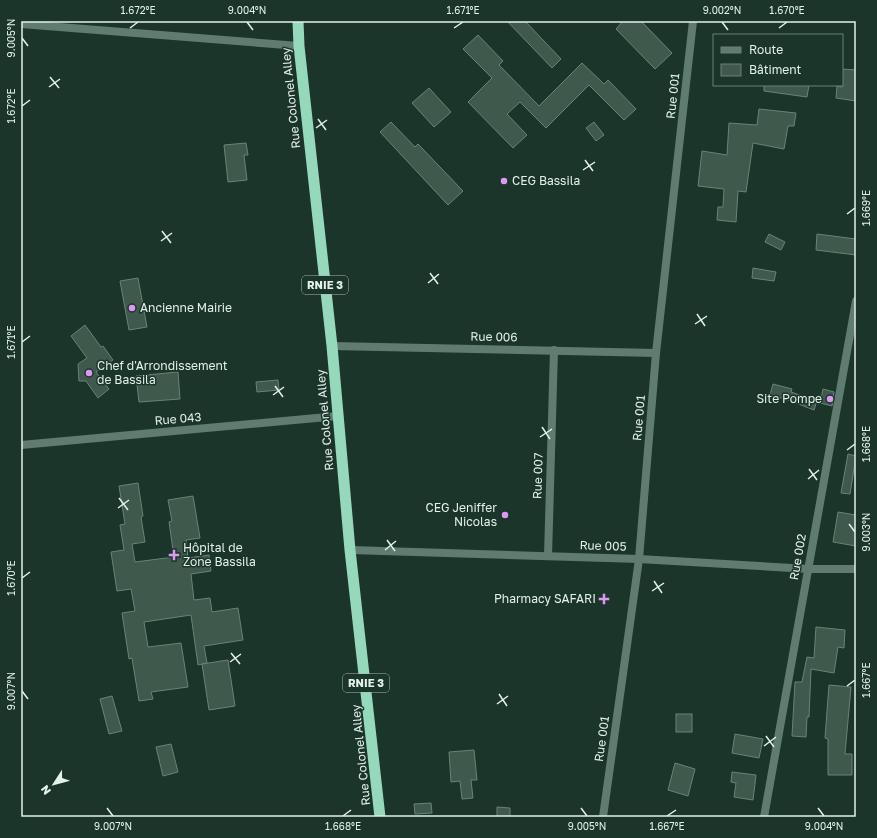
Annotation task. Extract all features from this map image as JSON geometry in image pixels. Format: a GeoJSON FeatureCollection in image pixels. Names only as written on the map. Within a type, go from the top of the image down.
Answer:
{"type":"FeatureCollection","features":[{"type":"Feature","properties":{"kind":"highway","name":"Rue Colonel Alley"},"geometry":{"type":"LineString","coordinates":[[298,21],[299,46],[332,346],[350,550],[364,663],[380,817]]}},
{"type":"Feature","properties":{"kind":"street","name":"Rue 001"},"geometry":{"type":"LineString","coordinates":[[603,817],[639,559],[656,352],[693,21]]}},
{"type":"Feature","properties":{"kind":"street"},"geometry":{"type":"LineString","coordinates":[[21,24],[299,46]]}},
{"type":"Feature","properties":{"kind":"street","name":"Rue 002"},"geometry":{"type":"LineString","coordinates":[[764,817],[856,301]]}},
{"type":"Feature","properties":{"kind":"street","name":"Rue 006"},"geometry":{"type":"LineString","coordinates":[[332,346],[656,352]]}},
{"type":"Feature","properties":{"kind":"street","name":"Rue 007"},"geometry":{"type":"LineString","coordinates":[[548,556],[554,350]]}},
{"type":"Feature","properties":{"kind":"street","name":"Rue 043"},"geometry":{"type":"LineString","coordinates":[[21,445],[338,416]]}},
{"type":"Feature","properties":{"kind":"street","name":"Rue 005"},"geometry":{"type":"LineString","coordinates":[[350,550],[639,559],[856,569]]}},
{"type":"Feature","properties":{"kind":"building"},"geometry":{"type":"Polygon","coordinates":[[[507,21],[525,21],[561,59],[552,68],[507,21]]]}},
{"type":"Feature","properties":{"kind":"building"},"geometry":{"type":"Polygon","coordinates":[[[623,21],[641,21],[672,53],[655,69],[616,29],[623,21]]]}},
{"type":"Feature","properties":{"kind":"building"},"geometry":{"type":"Polygon","coordinates":[[[478,35],[503,61],[499,65],[539,106],[582,63],[604,84],[608,80],[636,109],[624,120],[589,85],[546,128],[520,102],[507,114],[527,135],[513,148],[468,102],[492,78],[463,49],[478,35]]]}},
{"type":"Feature","properties":{"kind":"building"},"geometry":{"type":"Polygon","coordinates":[[[843,69],[856,70],[856,101],[836,98],[837,86],[842,87],[843,69]]]}},
{"type":"Feature","properties":{"kind":"building"},"geometry":{"type":"Polygon","coordinates":[[[764,86],[809,86],[807,97],[764,91],[764,86]]]}},
{"type":"Feature","properties":{"kind":"building"},"geometry":{"type":"Polygon","coordinates":[[[429,88],[451,112],[434,127],[412,103],[429,88]]]}},
{"type":"Feature","properties":{"kind":"building"},"geometry":{"type":"Polygon","coordinates":[[[759,109],[796,113],[794,126],[788,126],[784,149],[753,143],[746,192],[738,191],[736,222],[717,220],[718,207],[723,207],[724,189],[698,186],[702,151],[727,155],[729,123],[757,125],[759,109]]]}},
{"type":"Feature","properties":{"kind":"building"},"geometry":{"type":"Polygon","coordinates":[[[391,122],[415,147],[418,144],[463,191],[448,205],[380,132],[391,122]]]}},
{"type":"Feature","properties":{"kind":"building"},"geometry":{"type":"Polygon","coordinates":[[[594,122],[604,135],[596,141],[586,128],[594,122]]]}},
{"type":"Feature","properties":{"kind":"building"},"geometry":{"type":"Polygon","coordinates":[[[246,143],[248,155],[244,155],[247,180],[228,182],[224,145],[246,143]]]}},
{"type":"Feature","properties":{"kind":"building"},"geometry":{"type":"Polygon","coordinates":[[[769,234],[785,242],[781,250],[765,242],[769,234]]]}},
{"type":"Feature","properties":{"kind":"building"},"geometry":{"type":"Polygon","coordinates":[[[817,234],[856,239],[856,255],[816,250],[817,234]]]}},
{"type":"Feature","properties":{"kind":"building"},"geometry":{"type":"Polygon","coordinates":[[[753,268],[776,272],[774,281],[752,278],[753,268]]]}},
{"type":"Feature","properties":{"kind":"building"},"geometry":{"type":"Polygon","coordinates":[[[138,278],[147,327],[129,330],[120,281],[138,278]]]}},
{"type":"Feature","properties":{"kind":"building","name":"Chef d'Arrondissement de Bassila"},"geometry":{"type":"Polygon","coordinates":[[[85,325],[101,347],[103,346],[113,360],[96,372],[109,389],[98,398],[86,381],[79,381],[78,364],[87,358],[71,336],[85,325]]]}},
{"type":"Feature","properties":{"kind":"building"},"geometry":{"type":"Polygon","coordinates":[[[178,372],[180,399],[139,402],[136,376],[178,372]]]}},
{"type":"Feature","properties":{"kind":"building"},"geometry":{"type":"Polygon","coordinates":[[[278,380],[279,390],[257,392],[256,382],[278,380]]]}},
{"type":"Feature","properties":{"kind":"building"},"geometry":{"type":"Polygon","coordinates":[[[773,384],[792,389],[791,392],[817,401],[814,410],[770,395],[773,384]]]}},
{"type":"Feature","properties":{"kind":"building","name":"Site Pompe"},"geometry":{"type":"Polygon","coordinates":[[[823,389],[834,392],[832,406],[820,403],[823,389]]]}},
{"type":"Feature","properties":{"kind":"building"},"geometry":{"type":"Polygon","coordinates":[[[848,454],[856,456],[850,494],[841,493],[848,454]]]}},
{"type":"Feature","properties":{"kind":"building"},"geometry":{"type":"Polygon","coordinates":[[[138,483],[145,542],[132,544],[135,562],[174,557],[169,522],[172,521],[168,500],[193,496],[200,538],[186,540],[188,558],[209,555],[211,571],[191,574],[194,600],[210,598],[212,612],[238,608],[243,640],[204,646],[207,663],[198,665],[191,615],[144,622],[148,647],[181,643],[188,687],[151,692],[153,699],[139,701],[132,658],[129,659],[122,613],[135,611],[131,589],[117,591],[111,552],[124,550],[120,525],[125,524],[119,486],[138,483]]]}},
{"type":"Feature","properties":{"kind":"building"},"geometry":{"type":"Polygon","coordinates":[[[838,512],[856,515],[856,546],[833,542],[838,512]]]}},
{"type":"Feature","properties":{"kind":"building"},"geometry":{"type":"Polygon","coordinates":[[[816,627],[845,630],[844,648],[838,647],[834,673],[811,669],[809,717],[807,717],[806,737],[792,736],[795,682],[802,682],[807,657],[814,658],[816,627]]]}},
{"type":"Feature","properties":{"kind":"building"},"geometry":{"type":"Polygon","coordinates":[[[228,660],[235,706],[209,710],[202,664],[228,660]]]}},
{"type":"Feature","properties":{"kind":"building"},"geometry":{"type":"Polygon","coordinates":[[[829,685],[851,687],[845,754],[852,754],[852,775],[828,775],[828,739],[825,738],[829,685]]]}},
{"type":"Feature","properties":{"kind":"building"},"geometry":{"type":"Polygon","coordinates":[[[112,696],[122,731],[109,734],[100,699],[112,696]]]}},
{"type":"Feature","properties":{"kind":"building"},"geometry":{"type":"Polygon","coordinates":[[[676,714],[692,714],[692,732],[676,732],[676,714]]]}},
{"type":"Feature","properties":{"kind":"building"},"geometry":{"type":"Polygon","coordinates":[[[735,734],[763,739],[759,758],[732,753],[735,734]]]}},
{"type":"Feature","properties":{"kind":"building"},"geometry":{"type":"Polygon","coordinates":[[[171,744],[178,772],[163,776],[156,747],[171,744]]]}},
{"type":"Feature","properties":{"kind":"building"},"geometry":{"type":"Polygon","coordinates":[[[474,750],[477,780],[471,780],[473,798],[462,799],[460,781],[451,782],[449,752],[474,750]]]}},
{"type":"Feature","properties":{"kind":"building"},"geometry":{"type":"Polygon","coordinates":[[[675,763],[695,769],[688,796],[668,790],[675,763]]]}},
{"type":"Feature","properties":{"kind":"building"},"geometry":{"type":"Polygon","coordinates":[[[732,772],[756,775],[753,800],[734,797],[736,783],[731,782],[732,772]]]}},
{"type":"Feature","properties":{"kind":"building"},"geometry":{"type":"Polygon","coordinates":[[[431,803],[432,813],[415,814],[414,804],[431,803]]]}},
{"type":"Feature","properties":{"kind":"building"},"geometry":{"type":"Polygon","coordinates":[[[497,807],[510,808],[510,817],[497,817],[497,807]]]}},
{"type":"Feature","properties":{"kind":"place","name":"CEG Bassila"},"geometry":{"type":"Point","coordinates":[504,181]}},
{"type":"Feature","properties":{"kind":"place","name":"Ancienne Mairie"},"geometry":{"type":"Point","coordinates":[132,308]}},
{"type":"Feature","properties":{"kind":"place","name":"Chef d'Arrondissement de Bassila"},"geometry":{"type":"Point","coordinates":[89,373]}},
{"type":"Feature","properties":{"kind":"place","name":"Site Pompe"},"geometry":{"type":"Point","coordinates":[830,399]}},
{"type":"Feature","properties":{"kind":"place","name":"CEG Jeniffer Nicolas"},"geometry":{"type":"Point","coordinates":[505,515]}},
{"type":"Feature","properties":{"kind":"place","name":"Hôpital de Zone Bassila"},"geometry":{"type":"Point","coordinates":[174,555]}},
{"type":"Feature","properties":{"kind":"place","name":"Pharmacy SAFARI"},"geometry":{"type":"Point","coordinates":[604,599]}}]}
